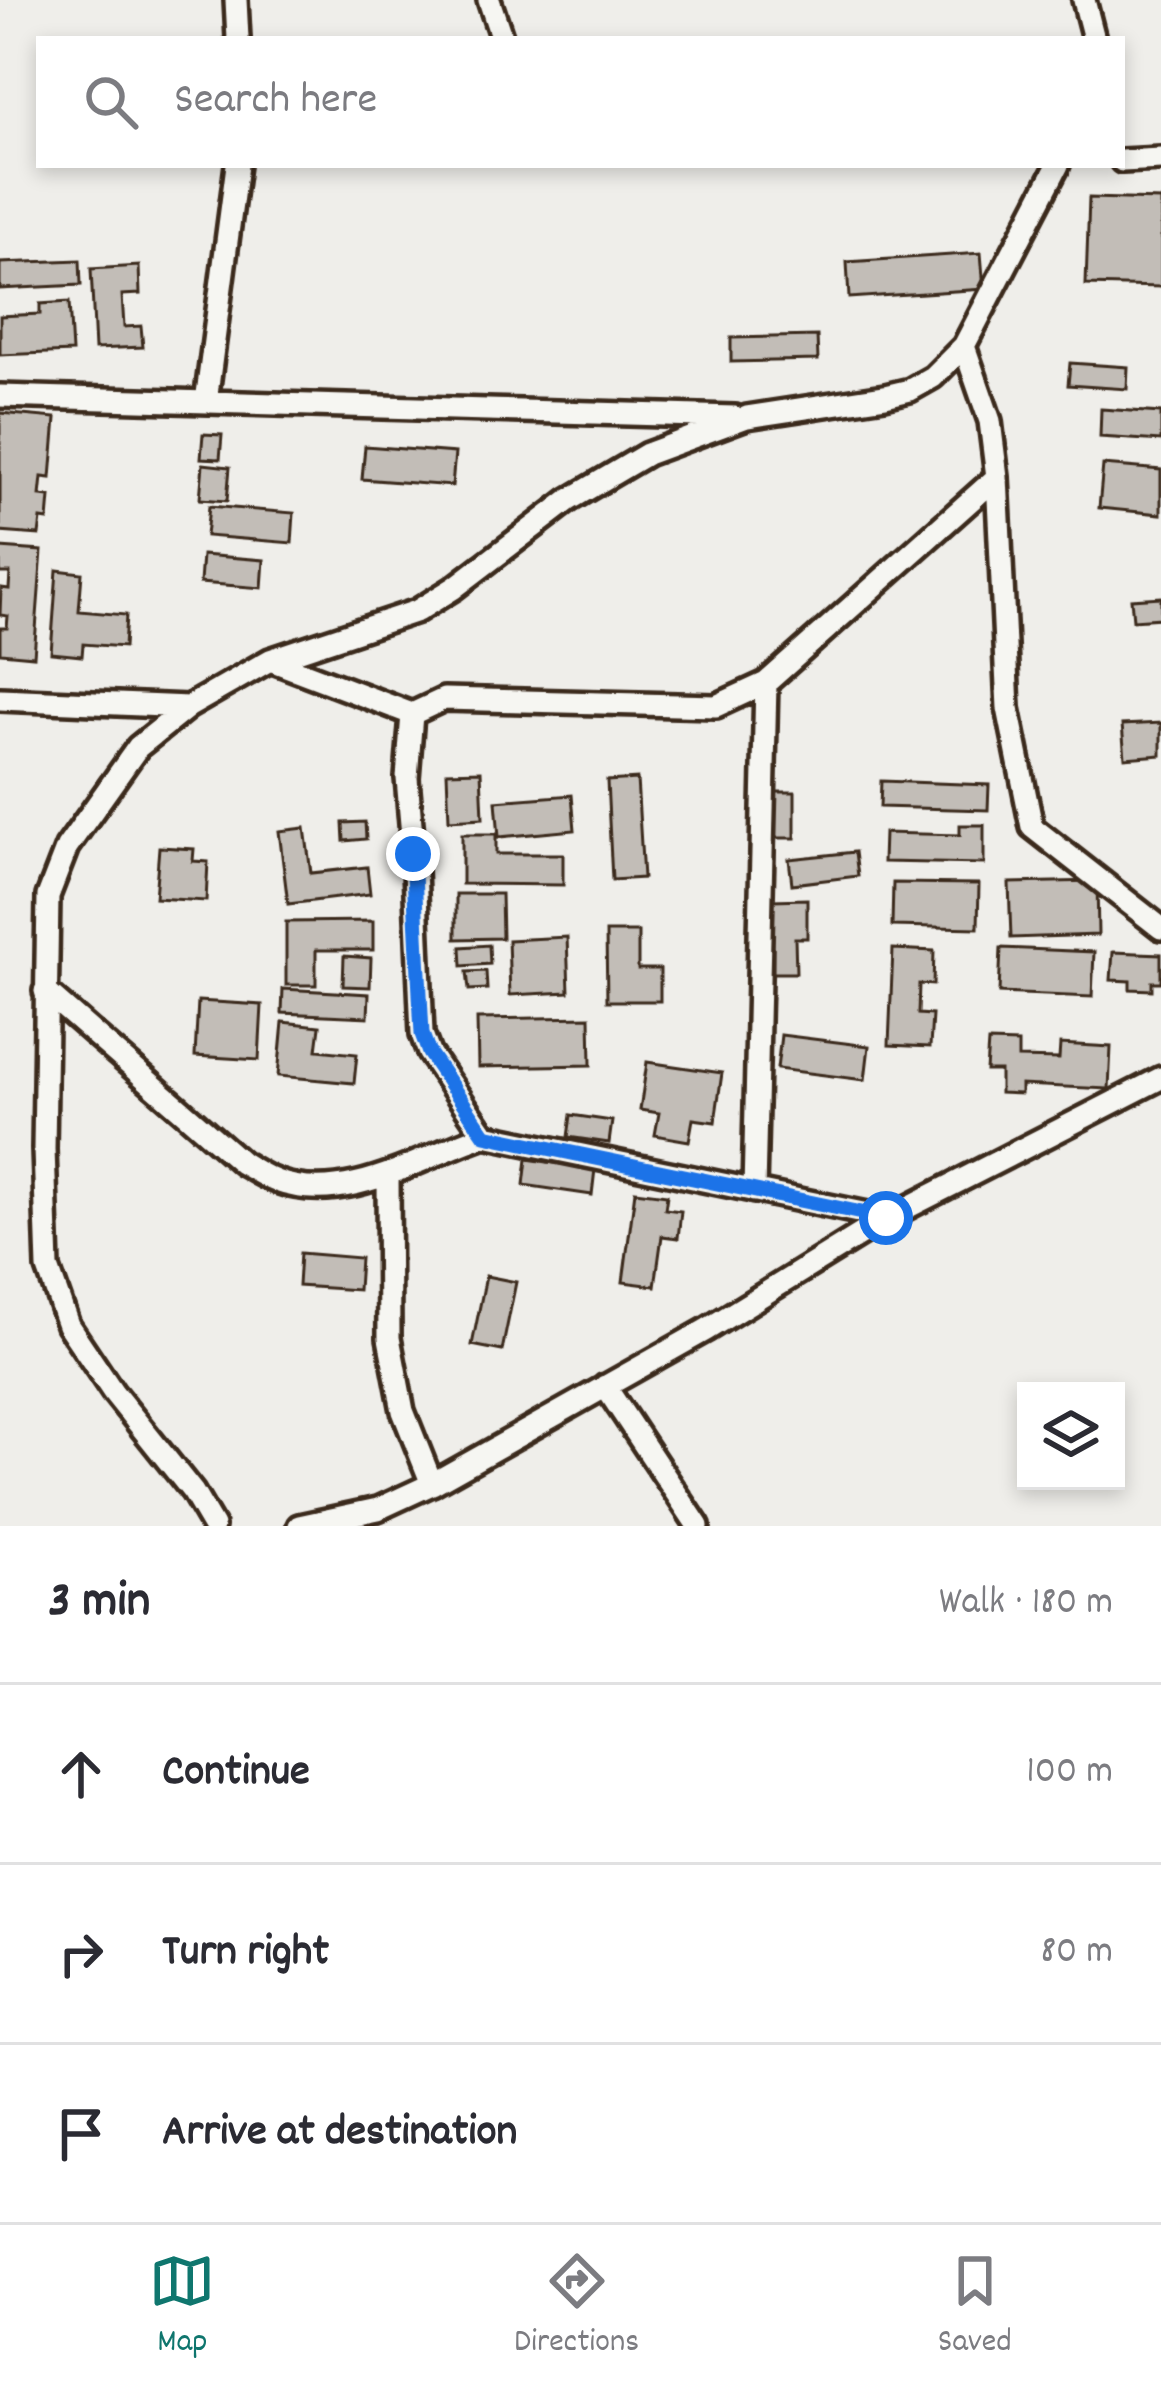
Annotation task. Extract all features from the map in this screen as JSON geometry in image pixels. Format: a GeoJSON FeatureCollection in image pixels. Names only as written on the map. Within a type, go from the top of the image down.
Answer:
{"type":"FeatureCollection","features":[{"type":"Feature","properties":{"kind":"street"},"geometry":{"type":"LineString","coordinates":[[236,0],[238,36]]}},
{"type":"Feature","properties":{"kind":"street"},"geometry":{"type":"LineString","coordinates":[[489,0],[501,36]]}},
{"type":"Feature","properties":{"kind":"street"},"geometry":{"type":"LineString","coordinates":[[1084,0],[1093,36]]}},
{"type":"Feature","properties":{"kind":"street"},"geometry":{"type":"LineString","coordinates":[[1125,157],[1161,159]]}},
{"type":"Feature","properties":{"kind":"street"},"geometry":{"type":"LineString","coordinates":[[206,402],[238,168]]}},
{"type":"Feature","properties":{"kind":"street"},"geometry":{"type":"LineString","coordinates":[[213,1526],[193,1492],[113,1393],[68,1325],[48,1268],[48,896],[67,847],[139,747],[188,707],[270,660],[417,611],[454,589],[569,500],[647,454],[747,417],[910,390],[933,376],[964,346],[1056,168]]}},
{"type":"Feature","properties":{"kind":"street"},"geometry":{"type":"LineString","coordinates":[[964,346],[990,421],[1008,708],[1032,827],[1161,928]]}},
{"type":"Feature","properties":{"kind":"street"},"geometry":{"type":"LineString","coordinates":[[0,396],[747,417]]}},
{"type":"Feature","properties":{"kind":"street"},"geometry":{"type":"LineString","coordinates":[[270,660],[412,714],[444,699],[716,706],[766,682],[997,477]]}},
{"type":"Feature","properties":{"kind":"street"},"geometry":{"type":"LineString","coordinates":[[754,1191],[766,682]]}},
{"type":"Feature","properties":{"kind":"street"},"geometry":{"type":"LineString","coordinates":[[0,699],[188,707]]}},
{"type":"Feature","properties":{"kind":"street"},"geometry":{"type":"LineString","coordinates":[[412,714],[406,778],[422,1034],[429,1053],[485,1135]]}},
{"type":"Feature","properties":{"kind":"street"},"geometry":{"type":"LineString","coordinates":[[45,991],[242,1163],[276,1181],[317,1189],[388,1177],[432,1153],[485,1135],[886,1218]]}},
{"type":"Feature","properties":{"kind":"street"},"geometry":{"type":"LineString","coordinates":[[299,1526],[377,1509],[432,1484],[773,1290],[886,1218],[1161,1078]]}},
{"type":"Feature","properties":{"kind":"street"},"geometry":{"type":"LineString","coordinates":[[388,1177],[389,1338],[403,1412],[432,1484]]}},
{"type":"Feature","properties":{"kind":"street"},"geometry":{"type":"LineString","coordinates":[[605,1386],[698,1526]]}},
{"type":"Feature","properties":{"kind":"building"},"geometry":{"type":"Polygon","coordinates":[[[1089,198],[1161,200],[1161,287],[1086,285],[1089,198]]]}},
{"type":"Feature","properties":{"kind":"building"},"geometry":{"type":"Polygon","coordinates":[[[981,253],[984,289],[849,298],[847,262],[981,253]]]}},
{"type":"Feature","properties":{"kind":"building"},"geometry":{"type":"Polygon","coordinates":[[[80,260],[81,285],[0,289],[0,263],[80,260]]]}},
{"type":"Feature","properties":{"kind":"building"},"geometry":{"type":"Polygon","coordinates":[[[139,266],[140,294],[122,295],[124,327],[141,326],[143,347],[95,349],[91,269],[139,266]]]}},
{"type":"Feature","properties":{"kind":"building"},"geometry":{"type":"Polygon","coordinates":[[[69,302],[72,352],[0,355],[0,316],[40,314],[40,304],[69,302]]]}},
{"type":"Feature","properties":{"kind":"building"},"geometry":{"type":"Polygon","coordinates":[[[817,336],[818,360],[731,362],[731,338],[817,336]]]}},
{"type":"Feature","properties":{"kind":"building"},"geometry":{"type":"Polygon","coordinates":[[[1070,363],[1128,367],[1127,389],[1068,385],[1070,363]]]}},
{"type":"Feature","properties":{"kind":"building"},"geometry":{"type":"Polygon","coordinates":[[[1101,409],[1161,413],[1161,441],[1100,437],[1101,409]]]}},
{"type":"Feature","properties":{"kind":"building"},"geometry":{"type":"Polygon","coordinates":[[[0,413],[56,418],[51,478],[42,477],[40,496],[50,497],[48,520],[41,519],[39,535],[0,532],[0,413]]]}},
{"type":"Feature","properties":{"kind":"building"},"geometry":{"type":"Polygon","coordinates":[[[203,434],[222,435],[220,459],[201,458],[203,434]]]}},
{"type":"Feature","properties":{"kind":"building"},"geometry":{"type":"Polygon","coordinates":[[[365,446],[455,453],[452,486],[362,479],[365,446]]]}},
{"type":"Feature","properties":{"kind":"building"},"geometry":{"type":"Polygon","coordinates":[[[203,464],[230,467],[227,501],[200,499],[203,464]]]}},
{"type":"Feature","properties":{"kind":"building"},"geometry":{"type":"Polygon","coordinates":[[[1103,465],[1161,470],[1161,514],[1099,508],[1103,465]]]}},
{"type":"Feature","properties":{"kind":"building"},"geometry":{"type":"Polygon","coordinates":[[[209,506],[294,513],[292,543],[206,536],[209,506]]]}},
{"type":"Feature","properties":{"kind":"building"},"geometry":{"type":"Polygon","coordinates":[[[0,548],[42,551],[34,656],[0,653],[0,628],[7,628],[8,616],[0,615],[1,588],[9,589],[10,573],[0,573],[0,548]]]}},
{"type":"Feature","properties":{"kind":"building"},"geometry":{"type":"Polygon","coordinates":[[[202,555],[264,560],[262,588],[200,583],[202,555]]]}},
{"type":"Feature","properties":{"kind":"building"},"geometry":{"type":"Polygon","coordinates":[[[57,570],[82,573],[79,611],[126,615],[124,647],[83,644],[82,656],[51,653],[57,570]]]}},
{"type":"Feature","properties":{"kind":"building"},"geometry":{"type":"Polygon","coordinates":[[[1161,597],[1161,618],[1133,620],[1131,599],[1161,597]]]}},
{"type":"Feature","properties":{"kind":"building"},"geometry":{"type":"Polygon","coordinates":[[[1161,723],[1161,755],[1125,758],[1122,725],[1161,723]]]}},
{"type":"Feature","properties":{"kind":"building"},"geometry":{"type":"Polygon","coordinates":[[[481,771],[483,818],[449,820],[447,772],[481,771]]]}},
{"type":"Feature","properties":{"kind":"building"},"geometry":{"type":"Polygon","coordinates":[[[637,779],[643,878],[612,880],[607,781],[637,779]]]}},
{"type":"Feature","properties":{"kind":"building"},"geometry":{"type":"Polygon","coordinates":[[[881,781],[989,785],[988,810],[880,807],[881,781]]]}},
{"type":"Feature","properties":{"kind":"building"},"geometry":{"type":"Polygon","coordinates":[[[769,792],[795,792],[795,838],[768,838],[769,792]]]}},
{"type":"Feature","properties":{"kind":"building"},"geometry":{"type":"Polygon","coordinates":[[[572,795],[575,830],[499,837],[496,801],[572,795]]]}},
{"type":"Feature","properties":{"kind":"building"},"geometry":{"type":"Polygon","coordinates":[[[365,822],[366,839],[344,841],[343,823],[365,822]]]}},
{"type":"Feature","properties":{"kind":"building"},"geometry":{"type":"Polygon","coordinates":[[[960,825],[984,825],[984,864],[883,862],[884,833],[960,835],[960,825]]]}},
{"type":"Feature","properties":{"kind":"building"},"geometry":{"type":"Polygon","coordinates":[[[305,828],[311,873],[367,867],[370,894],[288,904],[279,831],[305,828]]]}},
{"type":"Feature","properties":{"kind":"building"},"geometry":{"type":"Polygon","coordinates":[[[462,834],[496,834],[496,854],[563,854],[563,885],[462,884],[462,834]]]}},
{"type":"Feature","properties":{"kind":"building"},"geometry":{"type":"Polygon","coordinates":[[[159,847],[194,849],[193,861],[208,862],[206,901],[155,898],[159,847]]]}},
{"type":"Feature","properties":{"kind":"building"},"geometry":{"type":"Polygon","coordinates":[[[855,852],[858,876],[792,884],[789,859],[855,852]]]}},
{"type":"Feature","properties":{"kind":"building"},"geometry":{"type":"Polygon","coordinates":[[[1097,881],[1098,935],[1011,938],[1009,883],[1097,881]]]}},
{"type":"Feature","properties":{"kind":"building"},"geometry":{"type":"Polygon","coordinates":[[[893,883],[979,884],[978,928],[892,926],[893,883]]]}},
{"type":"Feature","properties":{"kind":"building"},"geometry":{"type":"Polygon","coordinates":[[[456,894],[501,894],[502,938],[456,939],[456,894]]]}},
{"type":"Feature","properties":{"kind":"building"},"geometry":{"type":"Polygon","coordinates":[[[807,899],[807,938],[795,938],[796,973],[773,973],[772,900],[807,899]]]}},
{"type":"Feature","properties":{"kind":"building"},"geometry":{"type":"Polygon","coordinates":[[[373,921],[373,950],[316,950],[316,985],[286,985],[286,922],[373,921]]]}},
{"type":"Feature","properties":{"kind":"building"},"geometry":{"type":"Polygon","coordinates":[[[606,932],[638,932],[638,969],[660,969],[660,1001],[607,1001],[606,932]]]}},
{"type":"Feature","properties":{"kind":"building"},"geometry":{"type":"Polygon","coordinates":[[[567,937],[569,992],[510,995],[508,940],[567,937]]]}},
{"type":"Feature","properties":{"kind":"building"},"geometry":{"type":"Polygon","coordinates":[[[489,945],[490,964],[462,966],[461,947],[489,945]]]}},
{"type":"Feature","properties":{"kind":"building"},"geometry":{"type":"Polygon","coordinates":[[[1001,948],[1094,952],[1092,997],[999,993],[1001,948]]]}},
{"type":"Feature","properties":{"kind":"building"},"geometry":{"type":"Polygon","coordinates":[[[893,949],[934,951],[933,985],[919,984],[918,1014],[932,1015],[930,1047],[889,1045],[893,949]]]}},
{"type":"Feature","properties":{"kind":"building"},"geometry":{"type":"Polygon","coordinates":[[[1113,952],[1161,954],[1161,982],[1152,982],[1152,990],[1130,989],[1130,981],[1111,980],[1113,952]]]}},
{"type":"Feature","properties":{"kind":"building"},"geometry":{"type":"Polygon","coordinates":[[[344,956],[371,958],[370,987],[343,986],[344,956]]]}},
{"type":"Feature","properties":{"kind":"building"},"geometry":{"type":"Polygon","coordinates":[[[486,971],[487,989],[469,990],[467,972],[486,971]]]}},
{"type":"Feature","properties":{"kind":"building"},"geometry":{"type":"Polygon","coordinates":[[[283,989],[369,994],[368,1017],[282,1013],[283,989]]]}},
{"type":"Feature","properties":{"kind":"building"},"geometry":{"type":"Polygon","coordinates":[[[198,1001],[262,1005],[259,1060],[195,1056],[198,1001]]]}},
{"type":"Feature","properties":{"kind":"building"},"geometry":{"type":"Polygon","coordinates":[[[590,1017],[591,1065],[478,1067],[477,1019],[590,1017]]]}},
{"type":"Feature","properties":{"kind":"building"},"geometry":{"type":"Polygon","coordinates":[[[283,1022],[320,1026],[317,1050],[357,1054],[354,1083],[278,1076],[283,1022]]]}},
{"type":"Feature","properties":{"kind":"building"},"geometry":{"type":"Polygon","coordinates":[[[781,1035],[869,1046],[865,1080],[777,1069],[781,1035]]]}},
{"type":"Feature","properties":{"kind":"building"},"geometry":{"type":"Polygon","coordinates":[[[988,1042],[1018,1043],[1018,1058],[1059,1059],[1060,1044],[1111,1047],[1109,1089],[1021,1085],[1021,1094],[1000,1093],[1000,1071],[986,1071],[988,1042]]]}},
{"type":"Feature","properties":{"kind":"building"},"geometry":{"type":"Polygon","coordinates":[[[647,1062],[722,1073],[715,1122],[693,1119],[689,1141],[655,1135],[659,1113],[640,1110],[647,1062]]]}},
{"type":"Feature","properties":{"kind":"building"},"geometry":{"type":"Polygon","coordinates":[[[571,1115],[612,1121],[609,1143],[568,1137],[571,1115]]]}},
{"type":"Feature","properties":{"kind":"building"},"geometry":{"type":"Polygon","coordinates":[[[527,1159],[595,1169],[592,1195],[524,1185],[527,1159]]]}},
{"type":"Feature","properties":{"kind":"building"},"geometry":{"type":"Polygon","coordinates":[[[635,1191],[667,1195],[665,1209],[681,1211],[678,1238],[662,1236],[655,1286],[623,1282],[635,1191]]]}},
{"type":"Feature","properties":{"kind":"building"},"geometry":{"type":"Polygon","coordinates":[[[300,1253],[360,1258],[358,1290],[298,1286],[300,1253]]]}},
{"type":"Feature","properties":{"kind":"building"},"geometry":{"type":"Polygon","coordinates":[[[486,1276],[516,1282],[502,1351],[472,1345],[486,1276]]]}},
{"type":"Feature","properties":{"kind":"route"},"geometry":{"type":"LineString","coordinates":[[413,854],[422,1034],[429,1053],[485,1135],[886,1218]]}}]}
